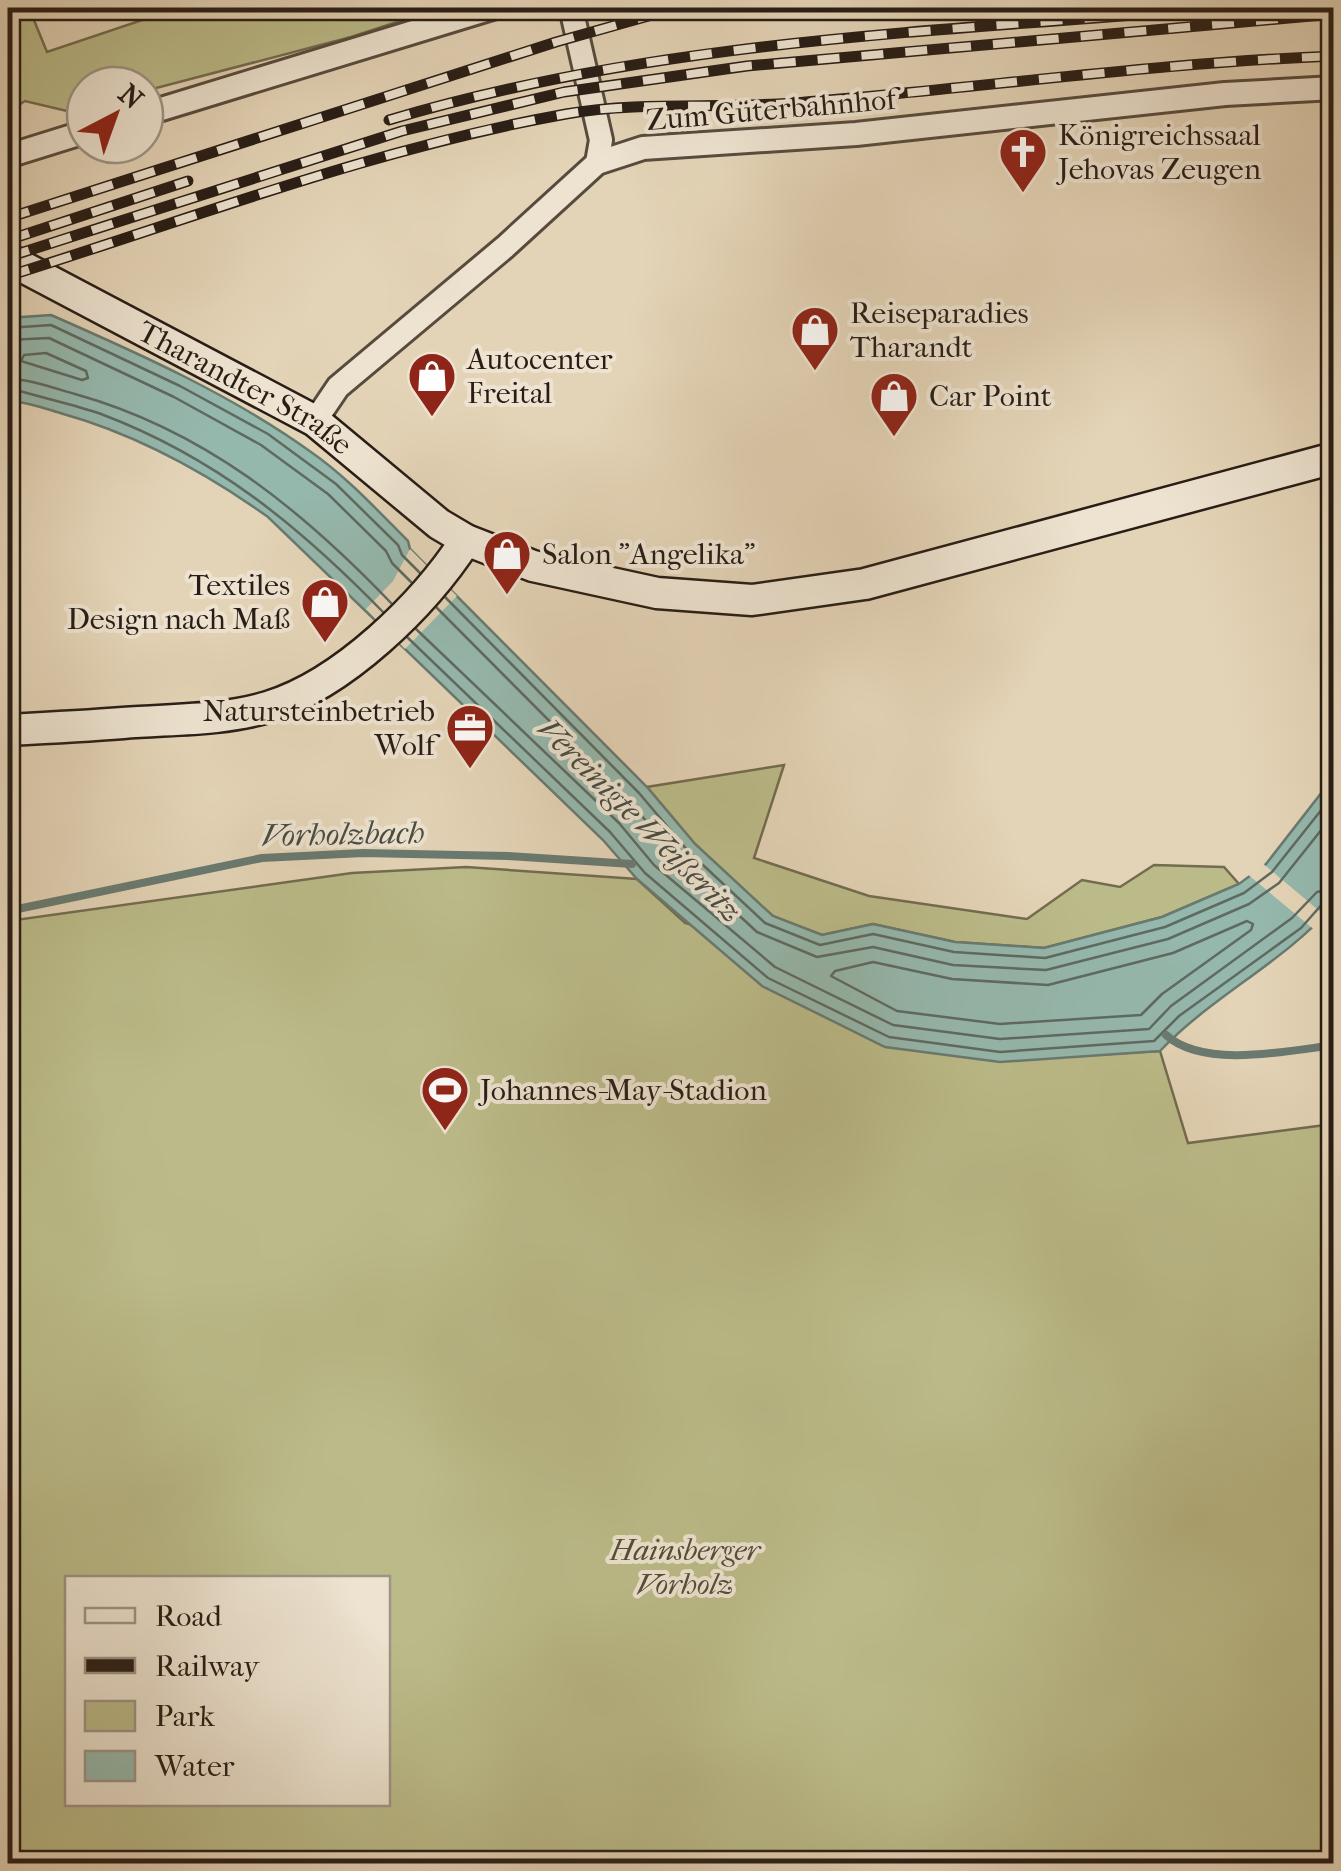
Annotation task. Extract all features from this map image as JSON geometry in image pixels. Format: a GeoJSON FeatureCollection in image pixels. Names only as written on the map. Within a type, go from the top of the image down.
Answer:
{"type":"FeatureCollection","features":[{"type":"Feature","properties":{"kind":"main road","name":"Tharandter Straße"},"geometry":{"type":"LineString","coordinates":[[8,259],[315,421],[439,524],[466,540],[499,555],[586,579],[667,594],[752,600],[865,584],[1334,458]]}},
{"type":"Feature","properties":{"kind":"main road"},"geometry":{"type":"LineString","coordinates":[[8,730],[195,720],[268,707],[326,679],[388,629],[438,579],[466,540]]}},
{"type":"Feature","properties":{"kind":"street"},"geometry":{"type":"LineString","coordinates":[[165,108],[492,8]]}},
{"type":"Feature","properties":{"kind":"street"},"geometry":{"type":"LineString","coordinates":[[570,8],[601,140],[596,163]]}},
{"type":"Feature","properties":{"kind":"street","name":"Zum Güterbahnhof"},"geometry":{"type":"LineString","coordinates":[[315,421],[338,386],[506,248],[596,163],[643,148],[856,134],[1226,94],[1334,88]]}},
{"type":"Feature","properties":{"kind":"street"},"geometry":{"type":"LineString","coordinates":[[8,156],[65,138]]}},
{"type":"Feature","properties":{"kind":"green space"},"geometry":{"type":"Polygon","coordinates":[[[8,8],[29,8],[47,52],[178,8],[440,8],[351,37],[165,86],[165,65],[65,65],[65,111],[25,101],[8,112],[8,8]]]}},
{"type":"Feature","properties":{"kind":"green space"},"geometry":{"type":"Polygon","coordinates":[[[784,765],[754,858],[869,896],[1027,919],[1082,880],[1120,887],[1154,865],[1224,867],[1239,884],[1162,917],[1044,948],[955,942],[873,924],[822,935],[772,916],[695,844],[647,787],[784,765]]]}},
{"type":"Feature","properties":{"kind":"green space","name":"Hainsberger Vorholz"},"geometry":{"type":"Polygon","coordinates":[[[466,867],[637,879],[685,923],[1109,1054],[1160,1051],[1188,1143],[1333,1124],[1333,1863],[8,1863],[8,921],[352,873],[466,867]]]}},
{"type":"Feature","properties":{"kind":"water","name":"Vereinigte Weißeritz"},"geometry":{"type":"Polygon","coordinates":[[[51,315],[217,394],[281,431],[337,472],[647,787],[695,844],[773,916],[822,935],[873,924],[955,942],[1044,948],[1162,917],[1239,884],[1266,864],[1333,778],[1333,906],[1292,945],[1202,1013],[1160,1051],[1000,1062],[885,1047],[762,986],[637,879],[603,840],[268,517],[195,470],[143,443],[34,405],[8,401],[8,318],[51,315]]]}},
{"type":"Feature","properties":{"kind":"pier"},"geometry":{"type":"Polygon","coordinates":[[[410,549],[457,596],[405,649],[366,609],[393,581],[410,549]]]}},
{"type":"Feature","properties":{"kind":"pier"},"geometry":{"type":"Polygon","coordinates":[[[1261,862],[1329,919],[1317,932],[1246,873],[1261,862]]]}},
{"type":"Feature","properties":{"kind":"waterway","name":"Vorholzbach"},"geometry":{"type":"LineString","coordinates":[[8,911],[262,858],[363,853],[632,864]]}},
{"type":"Feature","properties":{"kind":"waterway"},"geometry":{"type":"LineString","coordinates":[[1166,1035],[1201,1052],[1223,1055],[1334,1045]]}},
{"type":"Feature","properties":{"kind":"railway"},"geometry":{"type":"LineString","coordinates":[[8,218],[556,42],[677,8]]}},
{"type":"Feature","properties":{"kind":"railway"},"geometry":{"type":"LineString","coordinates":[[389,120],[491,93],[699,55],[910,32],[1225,8]]}},
{"type":"Feature","properties":{"kind":"railway"},"geometry":{"type":"LineString","coordinates":[[8,257],[402,131],[564,92],[747,66],[1334,14]]}},
{"type":"Feature","properties":{"kind":"railway"},"geometry":{"type":"LineString","coordinates":[[8,276],[354,165],[566,114],[622,108],[792,103],[1198,64],[1334,56]]}},
{"type":"Feature","properties":{"kind":"railway"},"geometry":{"type":"LineString","coordinates":[[8,240],[188,181]]}},
{"type":"Feature","properties":{"kind":"place","name":"Königreichssaal Jehovas Zeugen"},"geometry":{"type":"Point","coordinates":[1023,194]}},
{"type":"Feature","properties":{"kind":"place","name":"Reiseparadies Tharandt"},"geometry":{"type":"Point","coordinates":[815,372]}},
{"type":"Feature","properties":{"kind":"place","name":"Autocenter Freital"},"geometry":{"type":"Point","coordinates":[432,418]}},
{"type":"Feature","properties":{"kind":"place","name":"Car Point"},"geometry":{"type":"Point","coordinates":[894,438]}},
{"type":"Feature","properties":{"kind":"place","name":"Salon \"Angelika\""},"geometry":{"type":"Point","coordinates":[507,596]}},
{"type":"Feature","properties":{"kind":"place","name":"Textiles Design nach Maß"},"geometry":{"type":"Point","coordinates":[325,644]}},
{"type":"Feature","properties":{"kind":"place","name":"Natursteinbetrieb Wolf"},"geometry":{"type":"Point","coordinates":[470,770]}},
{"type":"Feature","properties":{"kind":"place","name":"Johannes-May-Stadion"},"geometry":{"type":"Point","coordinates":[445,1132]}}]}
